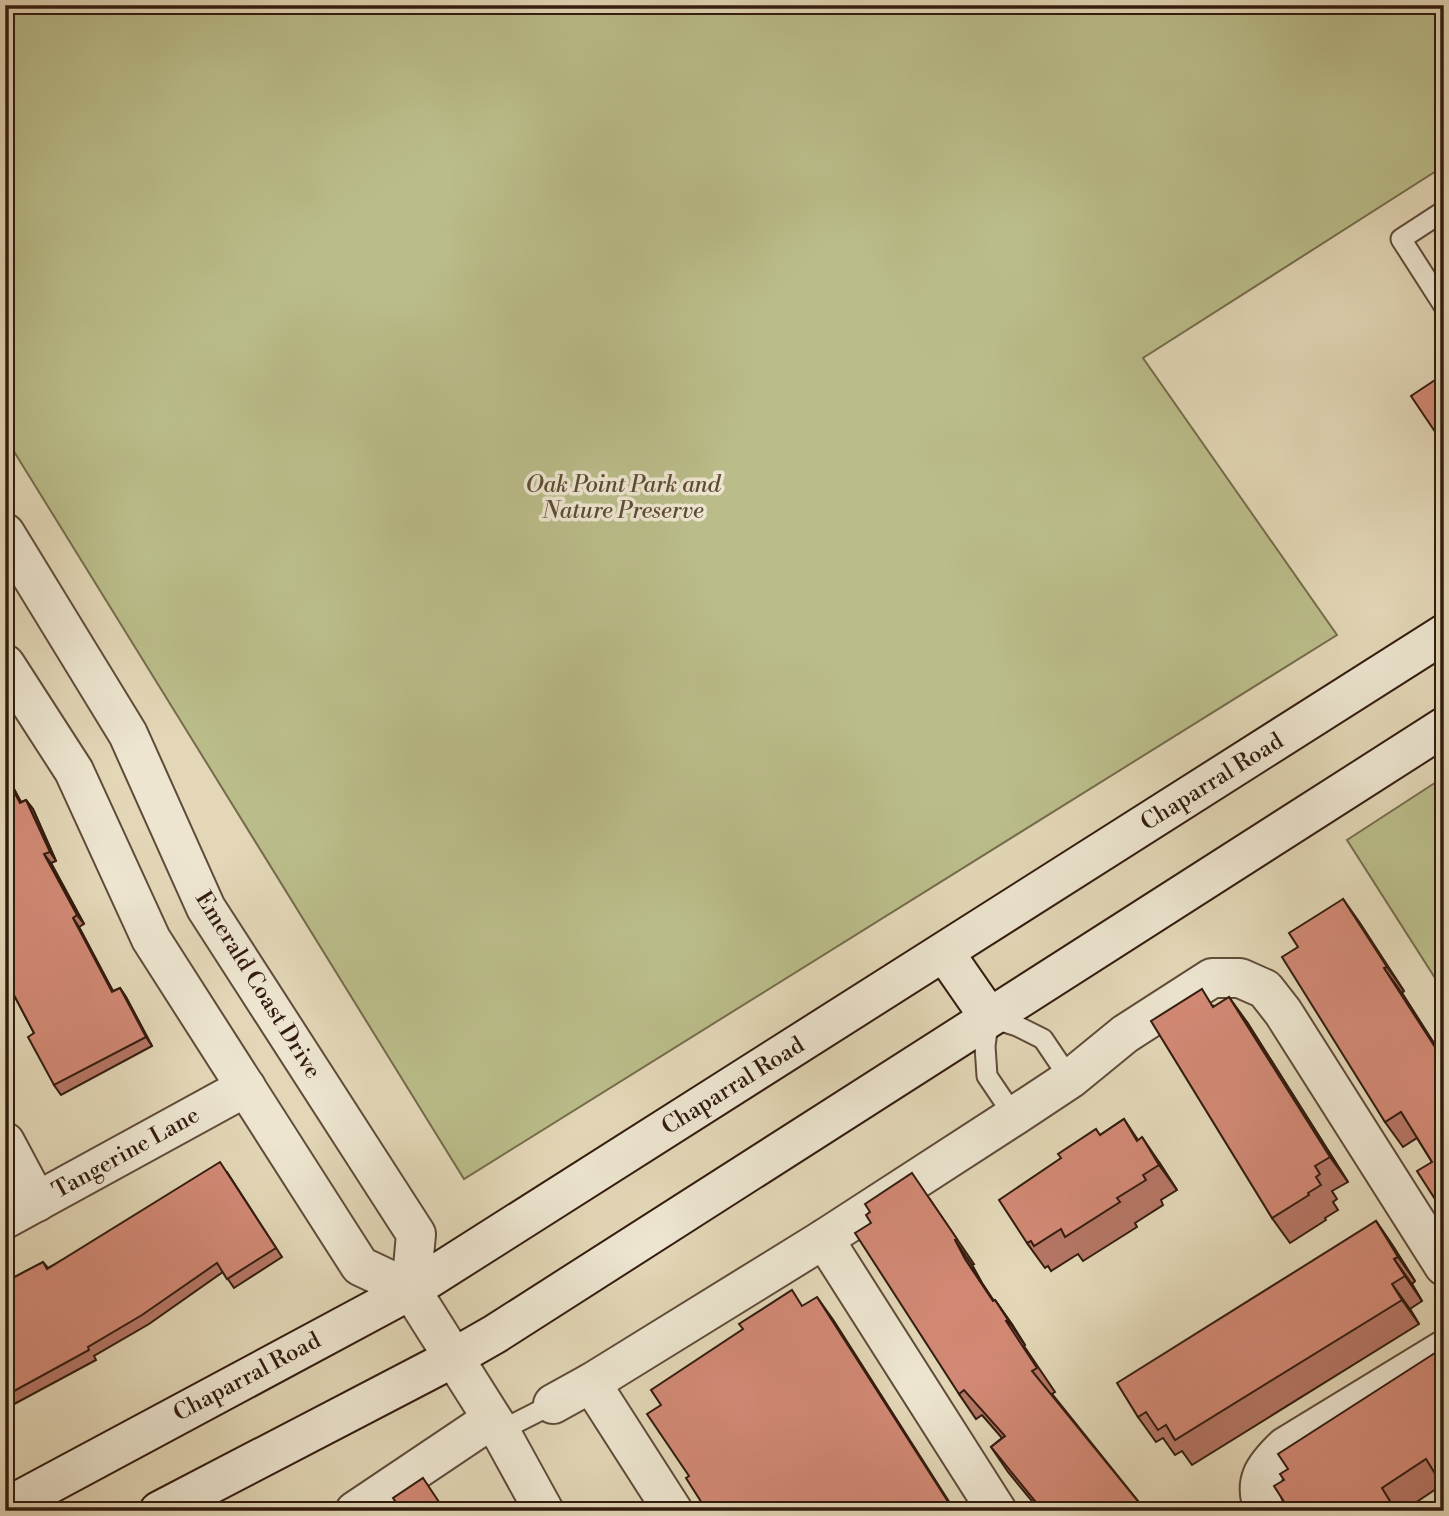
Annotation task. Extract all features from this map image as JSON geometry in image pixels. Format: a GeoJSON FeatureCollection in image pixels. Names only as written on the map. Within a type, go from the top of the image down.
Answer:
{"type":"FeatureCollection","features":[{"type":"Feature","properties":{"kind":"street","name":"Emerald Coast Drive"},"geometry":{"type":"LineString","coordinates":[[12,557],[128,734],[206,908],[416,1234],[411,1290]]}},
{"type":"Feature","properties":{"kind":"street","name":"Chaparral Road"},"geometry":{"type":"LineString","coordinates":[[5,1508],[411,1290],[1444,634]]}},
{"type":"Feature","properties":{"kind":"street"},"geometry":{"type":"LineString","coordinates":[[5,664],[74,771],[152,939],[246,1087],[360,1266],[411,1290],[496,1425],[544,1511]]}},
{"type":"Feature","properties":{"kind":"street"},"geometry":{"type":"LineString","coordinates":[[159,1511],[495,1334],[1444,727]]}},
{"type":"Feature","properties":{"kind":"street"},"geometry":{"type":"LineString","coordinates":[[944,952],[989,1017]]}},
{"type":"Feature","properties":{"kind":"street"},"geometry":{"type":"LineString","coordinates":[[553,1404],[824,1239],[1070,1079],[1125,1034],[1212,978],[1240,978],[1265,989],[1283,1012],[1444,1266]]}},
{"type":"Feature","properties":{"kind":"street","name":"Tangerine Lane"},"geometry":{"type":"LineString","coordinates":[[21,1211],[246,1087]]}},
{"type":"Feature","properties":{"kind":"street"},"geometry":{"type":"LineString","coordinates":[[5,1142],[21,1211]]}},
{"type":"Feature","properties":{"kind":"street"},"geometry":{"type":"LineString","coordinates":[[824,1239],[997,1511]]}},
{"type":"Feature","properties":{"kind":"street"},"geometry":{"type":"LineString","coordinates":[[1265,1511],[1260,1499],[1260,1481],[1267,1464],[1285,1447],[1444,1350]]}},
{"type":"Feature","properties":{"kind":"street"},"geometry":{"type":"LineString","coordinates":[[591,1383],[673,1511]]}},
{"type":"Feature","properties":{"kind":"street"},"geometry":{"type":"LineString","coordinates":[[355,1511],[496,1425]]}},
{"type":"Feature","properties":{"kind":"lane"},"geometry":{"type":"LineString","coordinates":[[1444,211],[1401,239],[1444,306]]}},
{"type":"Feature","properties":{"kind":"lane"},"geometry":{"type":"LineString","coordinates":[[1014,1116],[987,1076],[985,1046],[989,1017],[1017,1026],[1042,1039],[1070,1079]]}},
{"type":"Feature","properties":{"kind":"lane"},"geometry":{"type":"LineString","coordinates":[[496,1425],[553,1404]]}},
{"type":"Feature","properties":{"kind":"green space","name":"Oak Point Park and Nature Preserve"},"geometry":{"type":"Polygon","coordinates":[[[5,5],[1444,5],[1444,166],[1143,358],[1337,635],[464,1179],[5,437],[5,5]]]}},
{"type":"Feature","properties":{"kind":"green space"},"geometry":{"type":"Polygon","coordinates":[[[1444,777],[1444,992],[1347,840],[1444,777]]]}},
{"type":"Feature","properties":{"kind":"building"},"geometry":{"type":"Polygon","coordinates":[[[1444,374],[1444,445],[1411,396],[1444,374]]]}},
{"type":"Feature","properties":{"kind":"building"},"geometry":{"type":"Polygon","coordinates":[[[5,775],[20,803],[26,800],[50,852],[44,854],[77,915],[73,918],[112,992],[120,988],[146,1037],[54,1085],[28,1037],[34,1033],[5,978],[5,775]]]}},
{"type":"Feature","properties":{"kind":"building"},"geometry":{"type":"Polygon","coordinates":[[[1343,899],[1444,1061],[1444,1213],[1417,1171],[1432,1162],[1401,1112],[1385,1122],[1282,957],[1298,947],[1289,933],[1343,899]]]}},
{"type":"Feature","properties":{"kind":"building"},"geometry":{"type":"Polygon","coordinates":[[[1202,989],[1213,1007],[1229,997],[1330,1157],[1315,1166],[1320,1174],[1316,1177],[1321,1185],[1272,1218],[1151,1021],[1202,989]]]}},
{"type":"Feature","properties":{"kind":"building"},"geometry":{"type":"Polygon","coordinates":[[[1124,1119],[1137,1141],[1142,1137],[1159,1165],[1143,1175],[1146,1180],[1117,1198],[1120,1202],[1065,1237],[1061,1229],[1034,1246],[1031,1241],[1027,1243],[999,1200],[1061,1158],[1058,1154],[1096,1129],[1100,1135],[1124,1119]]]}},
{"type":"Feature","properties":{"kind":"building"},"geometry":{"type":"Polygon","coordinates":[[[220,1162],[276,1248],[227,1279],[217,1263],[142,1315],[88,1347],[89,1350],[5,1396],[5,1282],[43,1262],[47,1269],[220,1162]]]}},
{"type":"Feature","properties":{"kind":"building"},"geometry":{"type":"Polygon","coordinates":[[[912,1173],[957,1239],[955,1240],[965,1259],[1008,1320],[1006,1321],[1037,1368],[1032,1371],[1146,1511],[1043,1511],[991,1447],[1005,1436],[964,1390],[959,1394],[855,1233],[871,1223],[866,1215],[870,1212],[865,1204],[912,1173]]]}},
{"type":"Feature","properties":{"kind":"building"},"geometry":{"type":"Polygon","coordinates":[[[1376,1221],[1398,1257],[1394,1259],[1405,1276],[1392,1284],[1402,1300],[1175,1440],[1166,1425],[1158,1430],[1146,1412],[1138,1417],[1117,1383],[1376,1221]]]}},
{"type":"Feature","properties":{"kind":"building"},"geometry":{"type":"Polygon","coordinates":[[[792,1290],[802,1306],[817,1297],[954,1511],[707,1511],[686,1478],[689,1476],[647,1414],[661,1405],[651,1390],[743,1329],[739,1324],[792,1290]]]}},
{"type":"Feature","properties":{"kind":"building"},"geometry":{"type":"Polygon","coordinates":[[[1438,1351],[1444,1360],[1444,1488],[1426,1459],[1382,1488],[1396,1511],[1290,1511],[1274,1486],[1284,1480],[1280,1474],[1288,1469],[1278,1454],[1438,1351]]]}},
{"type":"Feature","properties":{"kind":"building"},"geometry":{"type":"Polygon","coordinates":[[[423,1478],[445,1511],[386,1511],[397,1504],[393,1498],[423,1478]]]}}]}
